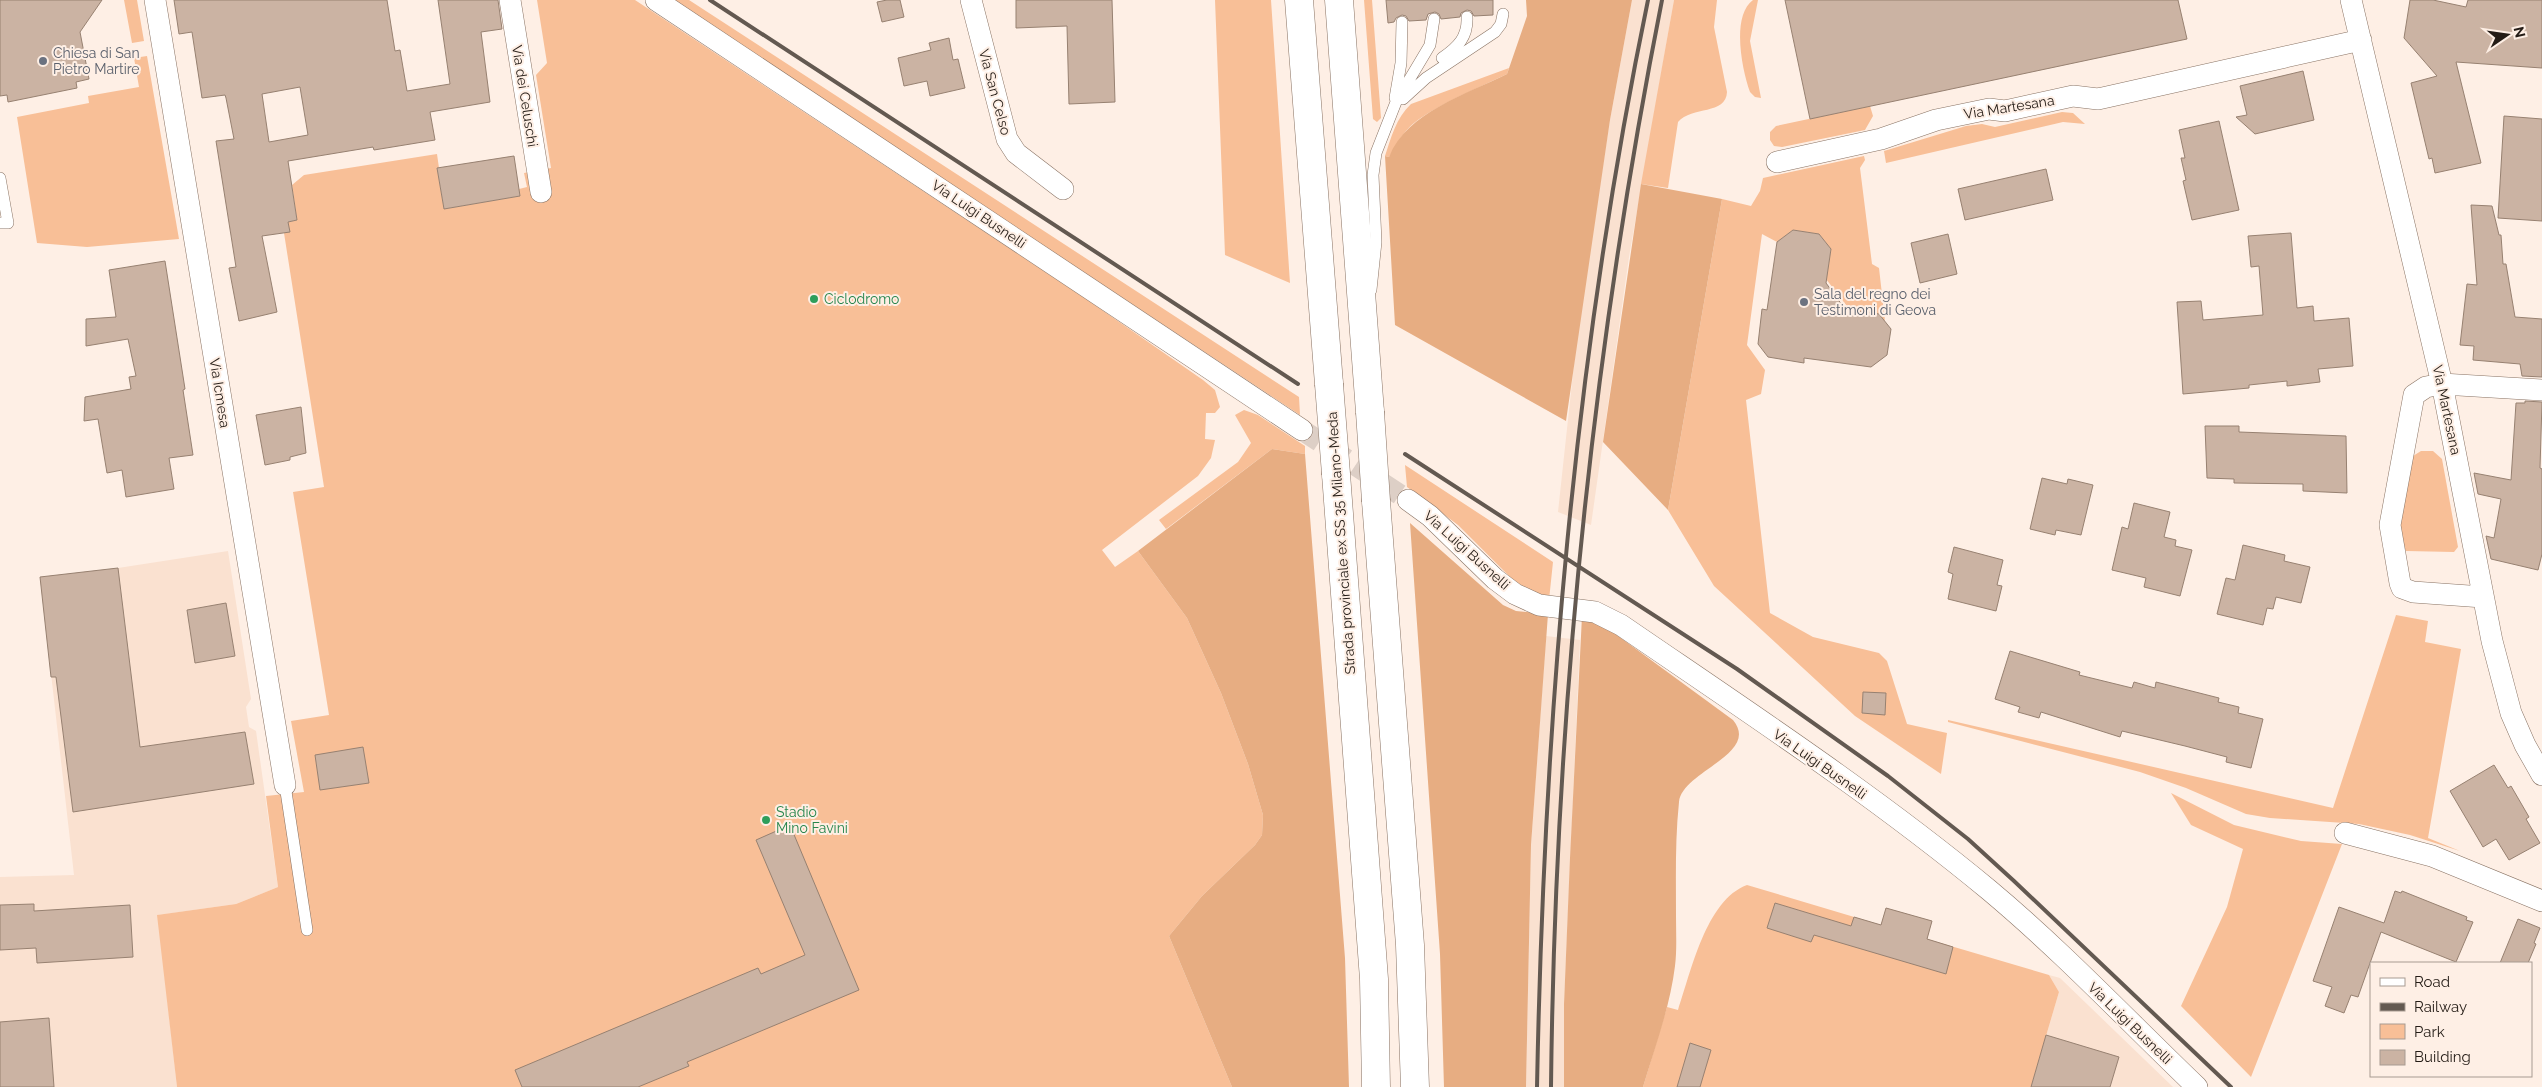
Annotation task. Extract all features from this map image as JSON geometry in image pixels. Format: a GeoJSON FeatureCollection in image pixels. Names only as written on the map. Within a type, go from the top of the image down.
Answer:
{"type":"FeatureCollection","features":[{"type":"Feature","properties":{"kind":"highway","name":"Strada provinciale ex SS 35 Milano-Meda"},"geometry":{"type":"LineString","coordinates":[[1299,0],[1374,980],[1376,1087]]}},
{"type":"Feature","properties":{"kind":"highway"},"geometry":{"type":"LineString","coordinates":[[1339,0],[1410,944],[1415,1087]]}},
{"type":"Feature","properties":{"kind":"street","name":"Via Icmesa"},"geometry":{"type":"LineString","coordinates":[[154,0],[285,785]]}},
{"type":"Feature","properties":{"kind":"street","name":"Via dei Celuschi"},"geometry":{"type":"LineString","coordinates":[[510,0],[541,192]]}},
{"type":"Feature","properties":{"kind":"street","name":"Via Luigi Busnelli"},"geometry":{"type":"LineString","coordinates":[[656,0],[1302,430]]}},
{"type":"Feature","properties":{"kind":"street","name":"Via San Celso"},"geometry":{"type":"LineString","coordinates":[[971,0],[1007,139],[1016,152],[1063,189]]}},
{"type":"Feature","properties":{"kind":"street","name":"Via Martesana"},"geometry":{"type":"LineString","coordinates":[[2351,0],[2442,384],[2492,642],[2512,713],[2525,745],[2542,775]]}},
{"type":"Feature","properties":{"kind":"street","name":"Via Martesana"},"geometry":{"type":"LineString","coordinates":[[1777,162],[1881,139],[1936,120],[1989,109],[2005,111],[2073,96],[2098,99],[2360,40]]}},
{"type":"Feature","properties":{"kind":"street"},"geometry":{"type":"LineString","coordinates":[[2482,597],[2413,592],[2402,588],[2390,536],[2390,516],[2414,395],[2426,387],[2442,384],[2542,390]]}},
{"type":"Feature","properties":{"kind":"street","name":"Via Luigi Busnelli"},"geometry":{"type":"LineString","coordinates":[[1408,500],[1430,516],[1495,579],[1515,594],[1539,605],[1595,612],[1621,625],[1921,836],[1990,891],[2031,928],[2197,1087]]}},
{"type":"Feature","properties":{"kind":"street"},"geometry":{"type":"LineString","coordinates":[[2345,833],[2432,856],[2542,901]]}},
{"type":"Feature","properties":{"kind":"lane"},"geometry":{"type":"LineString","coordinates":[[1388,121],[1398,104],[1426,78],[1495,32],[1501,24],[1503,14]]}},
{"type":"Feature","properties":{"kind":"lane"},"geometry":{"type":"LineString","coordinates":[[1388,121],[1406,91],[1462,41],[1467,28],[1467,17]]}},
{"type":"Feature","properties":{"kind":"lane"},"geometry":{"type":"LineString","coordinates":[[1365,348],[1375,257],[1375,158],[1378,144],[1404,88],[1430,46],[1434,19]]}},
{"type":"Feature","properties":{"kind":"lane"},"geometry":{"type":"LineString","coordinates":[[1388,121],[1401,63],[1402,22]]}},
{"type":"Feature","properties":{"kind":"lane"},"geometry":{"type":"LineString","coordinates":[[0,178],[8,222],[0,224]]}},
{"type":"Feature","properties":{"kind":"lane"},"geometry":{"type":"LineString","coordinates":[[285,785],[307,930]]}},
{"type":"Feature","properties":{"kind":"shaded area"},"geometry":{"type":"Polygon","coordinates":[[[1526,0],[1632,0],[1610,120],[1566,421],[1395,325],[1385,156],[1389,157],[1398,141],[1409,128],[1424,116],[1457,97],[1507,74],[1527,16],[1526,0]]]}},
{"type":"Feature","properties":{"kind":"shaded area"},"geometry":{"type":"Polygon","coordinates":[[[1632,0],[1674,0],[1629,257],[1591,525],[1558,512],[1578,327],[1610,120],[1632,0]]]}},
{"type":"Feature","properties":{"kind":"shaded area"},"geometry":{"type":"Polygon","coordinates":[[[1641,184],[1722,199],[1668,510],[1603,442],[1641,184]]]}},
{"type":"Feature","properties":{"kind":"shaded area"},"geometry":{"type":"Polygon","coordinates":[[[1272,449],[1305,454],[1345,958],[1349,1087],[1232,1087],[1169,936],[1202,896],[1255,845],[1262,835],[1263,815],[1248,764],[1221,693],[1187,618],[1138,551],[1272,449]]]}},
{"type":"Feature","properties":{"kind":"shaded area"},"geometry":{"type":"Polygon","coordinates":[[[1410,523],[1503,605],[1516,611],[1548,614],[1531,845],[1526,1087],[1444,1087],[1440,954],[1410,523]]]}},
{"type":"Feature","properties":{"kind":"shaded area"},"geometry":{"type":"Polygon","coordinates":[[[228,551],[251,699],[246,707],[249,727],[256,731],[278,887],[236,904],[158,915],[177,1087],[0,1087],[0,877],[74,875],[40,577],[118,568],[228,551]]]}},
{"type":"Feature","properties":{"kind":"shaded area"},"geometry":{"type":"Polygon","coordinates":[[[1582,616],[1610,630],[1733,720],[1739,732],[1737,743],[1729,753],[1693,781],[1683,791],[1679,802],[1676,845],[1675,966],[1666,1012],[1643,1087],[1564,1087],[1564,1004],[1582,616]]]}},
{"type":"Feature","properties":{"kind":"shaded area"},"geometry":{"type":"Polygon","coordinates":[[[1546,636],[1580,640],[1564,1004],[1564,1087],[1526,1087],[1531,845],[1546,636]]]}},
{"type":"Feature","properties":{"kind":"shaded area"},"geometry":{"type":"Polygon","coordinates":[[[2049,975],[2060,978],[2173,1087],[2031,1087],[2059,992],[2049,975]]]}},
{"type":"Feature","properties":{"kind":"green space"},"geometry":{"type":"Polygon","coordinates":[[[124,0],[137,0],[144,41],[132,43],[124,0]]]}},
{"type":"Feature","properties":{"kind":"green space"},"geometry":{"type":"Polygon","coordinates":[[[537,0],[635,0],[1089,301],[1215,390],[1220,407],[1215,413],[1206,413],[1205,439],[1215,440],[1211,458],[1198,476],[1102,550],[1115,567],[1138,551],[1187,618],[1221,693],[1248,764],[1263,815],[1262,835],[1255,845],[1202,896],[1169,936],[1232,1087],[177,1087],[157,915],[236,904],[278,887],[266,796],[304,792],[291,721],[329,715],[293,492],[324,487],[284,233],[288,222],[297,220],[292,185],[304,175],[437,154],[439,168],[437,168],[444,209],[520,196],[519,189],[527,187],[524,173],[551,168],[536,75],[547,63],[537,0]]]}},
{"type":"Feature","properties":{"kind":"green space"},"geometry":{"type":"Polygon","coordinates":[[[672,0],[689,0],[1299,397],[1300,415],[672,0]]]}},
{"type":"Feature","properties":{"kind":"green space"},"geometry":{"type":"Polygon","coordinates":[[[1215,0],[1271,0],[1290,283],[1225,255],[1215,0]]]}},
{"type":"Feature","properties":{"kind":"green space"},"geometry":{"type":"Polygon","coordinates":[[[1364,0],[1372,0],[1381,118],[1377,122],[1373,119],[1364,0]]]}},
{"type":"Feature","properties":{"kind":"green space"},"geometry":{"type":"Polygon","coordinates":[[[1674,0],[1717,0],[1714,27],[1727,92],[1721,104],[1691,114],[1678,122],[1668,188],[1641,184],[1674,0]]]}},
{"type":"Feature","properties":{"kind":"green space"},"geometry":{"type":"Polygon","coordinates":[[[1753,0],[1758,0],[1750,41],[1761,98],[1755,97],[1750,92],[1744,71],[1740,44],[1742,18],[1746,8],[1753,0]]]}},
{"type":"Feature","properties":{"kind":"green space"},"geometry":{"type":"Polygon","coordinates":[[[147,56],[179,239],[87,247],[37,243],[17,117],[89,103],[88,96],[139,87],[134,58],[147,56]]]}},
{"type":"Feature","properties":{"kind":"green space"},"geometry":{"type":"Polygon","coordinates":[[[1509,68],[1507,74],[1425,115],[1406,131],[1389,157],[1385,156],[1401,116],[1411,104],[1509,68]]]}},
{"type":"Feature","properties":{"kind":"green space"},"geometry":{"type":"Polygon","coordinates":[[[1870,106],[1873,116],[1865,130],[1782,147],[1774,146],[1770,140],[1770,132],[1776,126],[1870,106]]]}},
{"type":"Feature","properties":{"kind":"green space"},"geometry":{"type":"Polygon","coordinates":[[[2062,112],[2073,113],[2085,124],[2063,122],[1886,163],[1884,151],[1966,126],[1982,124],[1995,127],[2062,112]]]}},
{"type":"Feature","properties":{"kind":"green space"},"geometry":{"type":"Polygon","coordinates":[[[1864,156],[1865,160],[1860,168],[1872,264],[1879,268],[1885,321],[1879,314],[1850,310],[1826,279],[1831,249],[1819,234],[1793,230],[1777,242],[1762,234],[1747,345],[1765,370],[1761,394],[1746,400],[1770,613],[1813,637],[1879,653],[1887,661],[1907,724],[1947,733],[1941,774],[1855,716],[1714,586],[1668,510],[1722,199],[1751,206],[1760,191],[1763,178],[1864,156]]]}},
{"type":"Feature","properties":{"kind":"green space"},"geometry":{"type":"Polygon","coordinates":[[[1244,410],[1258,415],[1305,446],[1305,454],[1272,449],[1166,529],[1159,520],[1238,462],[1251,443],[1235,415],[1244,410]]]}},
{"type":"Feature","properties":{"kind":"green space"},"geometry":{"type":"Polygon","coordinates":[[[2421,451],[2433,451],[2442,459],[2458,547],[2454,552],[2406,551],[2398,533],[2413,456],[2421,451]]]}},
{"type":"Feature","properties":{"kind":"green space"},"geometry":{"type":"Polygon","coordinates":[[[1405,465],[1553,562],[1549,600],[1515,582],[1458,525],[1407,487],[1405,465]]]}},
{"type":"Feature","properties":{"kind":"green space"},"geometry":{"type":"Polygon","coordinates":[[[2396,615],[2428,621],[2425,642],[2461,649],[2428,838],[2460,851],[2410,835],[2359,824],[2270,818],[2246,814],[2186,788],[2140,772],[1948,722],[1948,720],[2333,808],[2396,615]]]}},
{"type":"Feature","properties":{"kind":"green space"},"geometry":{"type":"Polygon","coordinates":[[[2171,793],[2234,825],[2301,841],[2342,844],[2251,1077],[2181,1006],[2227,907],[2243,849],[2191,825],[2171,793]]]}},
{"type":"Feature","properties":{"kind":"green space"},"geometry":{"type":"Polygon","coordinates":[[[1747,885],[1881,925],[1886,908],[1932,921],[1927,939],[2049,975],[2059,992],[2031,1087],[1643,1087],[1667,1007],[1678,1010],[1702,939],[1711,921],[1733,893],[1747,885]]]}},
{"type":"Feature","properties":{"kind":"building","name":"Chiesa di San Pietro Martire"},"geometry":{"type":"Polygon","coordinates":[[[0,0],[102,0],[80,32],[89,79],[76,82],[77,88],[8,102],[7,95],[0,96],[0,0]]]}},
{"type":"Feature","properties":{"kind":"building"},"geometry":{"type":"Polygon","coordinates":[[[174,0],[387,0],[395,51],[400,50],[407,91],[450,84],[438,0],[498,0],[502,29],[481,32],[490,102],[430,112],[435,140],[374,150],[373,147],[288,161],[297,220],[288,222],[290,232],[262,236],[277,312],[239,321],[229,268],[236,267],[216,141],[234,139],[226,98],[225,95],[202,98],[192,32],[179,34],[174,0]],[[300,87],[262,94],[269,142],[308,135],[300,87]]]}},
{"type":"Feature","properties":{"kind":"building"},"geometry":{"type":"Polygon","coordinates":[[[900,0],[904,17],[882,22],[877,2],[900,0]]]}},
{"type":"Feature","properties":{"kind":"building"},"geometry":{"type":"Polygon","coordinates":[[[1016,0],[1112,0],[1115,102],[1069,104],[1067,26],[1016,28],[1016,0]]]}},
{"type":"Feature","properties":{"kind":"building"},"geometry":{"type":"Polygon","coordinates":[[[1386,0],[1493,0],[1493,15],[1474,16],[1471,11],[1467,10],[1461,13],[1460,17],[1441,19],[1439,14],[1435,12],[1428,14],[1426,20],[1409,21],[1406,16],[1402,15],[1396,18],[1394,22],[1388,23],[1386,0]]]}},
{"type":"Feature","properties":{"kind":"building"},"geometry":{"type":"Polygon","coordinates":[[[1785,0],[2178,0],[2187,39],[1810,119],[1785,0]]]}},
{"type":"Feature","properties":{"kind":"building"},"geometry":{"type":"Polygon","coordinates":[[[2410,0],[2433,0],[2466,7],[2468,0],[2542,0],[2542,68],[2456,62],[2481,163],[2435,173],[2432,158],[2429,159],[2411,83],[2437,76],[2404,38],[2410,0]]]}},
{"type":"Feature","properties":{"kind":"building"},"geometry":{"type":"Polygon","coordinates":[[[949,38],[953,60],[958,59],[965,88],[930,96],[927,81],[904,86],[898,58],[931,50],[929,43],[949,38]]]}},
{"type":"Feature","properties":{"kind":"building"},"geometry":{"type":"Polygon","coordinates":[[[2303,71],[2314,120],[2255,134],[2236,117],[2247,115],[2240,86],[2303,71]]]}},
{"type":"Feature","properties":{"kind":"building"},"geometry":{"type":"Polygon","coordinates":[[[2504,116],[2542,119],[2542,221],[2498,218],[2504,116]]]}},
{"type":"Feature","properties":{"kind":"building"},"geometry":{"type":"Polygon","coordinates":[[[2219,121],[2239,210],[2192,220],[2183,181],[2186,180],[2181,158],[2185,158],[2179,130],[2219,121]]]}},
{"type":"Feature","properties":{"kind":"building"},"geometry":{"type":"Polygon","coordinates":[[[514,156],[520,196],[444,209],[437,168],[514,156]]]}},
{"type":"Feature","properties":{"kind":"building"},"geometry":{"type":"Polygon","coordinates":[[[2046,169],[2053,200],[1965,220],[1958,189],[2046,169]]]}},
{"type":"Feature","properties":{"kind":"building"},"geometry":{"type":"Polygon","coordinates":[[[2471,205],[2492,206],[2499,235],[2501,235],[2503,264],[2506,264],[2515,317],[2542,319],[2542,377],[2522,376],[2520,364],[2473,360],[2474,346],[2460,345],[2467,284],[2477,285],[2471,205]]]}},
{"type":"Feature","properties":{"kind":"building","name":"Sala del regno dei Testimoni di Geova"},"geometry":{"type":"Polygon","coordinates":[[[1793,230],[1819,234],[1831,249],[1826,283],[1845,309],[1879,314],[1891,329],[1887,355],[1871,367],[1804,358],[1804,363],[1768,357],[1758,344],[1762,309],[1767,310],[1777,242],[1793,230]]]}},
{"type":"Feature","properties":{"kind":"building"},"geometry":{"type":"Polygon","coordinates":[[[2291,233],[2297,308],[2313,306],[2314,321],[2349,318],[2353,366],[2318,369],[2320,382],[2287,386],[2287,381],[2249,385],[2249,388],[2183,394],[2177,302],[2201,301],[2203,320],[2263,315],[2259,266],[2251,267],[2248,236],[2291,233]]]}},
{"type":"Feature","properties":{"kind":"building"},"geometry":{"type":"Polygon","coordinates":[[[1948,234],[1957,274],[1920,283],[1911,243],[1948,234]]]}},
{"type":"Feature","properties":{"kind":"building"},"geometry":{"type":"Polygon","coordinates":[[[165,261],[185,389],[183,390],[193,455],[169,458],[174,489],[126,497],[122,470],[107,473],[98,419],[84,421],[85,397],[131,389],[129,377],[136,376],[128,339],[86,346],[86,319],[116,317],[109,270],[165,261]]]}},
{"type":"Feature","properties":{"kind":"building"},"geometry":{"type":"Polygon","coordinates":[[[2525,401],[2542,402],[2540,468],[2542,469],[2542,554],[2538,570],[2491,559],[2486,536],[2494,538],[2501,499],[2478,494],[2474,473],[2511,480],[2516,403],[2525,403],[2525,401]]]}},
{"type":"Feature","properties":{"kind":"building"},"geometry":{"type":"Polygon","coordinates":[[[301,407],[306,453],[290,457],[290,460],[265,465],[256,415],[301,407]]]}},
{"type":"Feature","properties":{"kind":"building"},"geometry":{"type":"Polygon","coordinates":[[[2205,426],[2239,426],[2239,432],[2346,436],[2347,493],[2303,491],[2303,484],[2234,483],[2234,479],[2207,478],[2205,426]]]}},
{"type":"Feature","properties":{"kind":"building"},"geometry":{"type":"Polygon","coordinates":[[[2042,478],[2067,484],[2068,479],[2093,485],[2081,535],[2056,530],[2055,535],[2030,529],[2042,478]]]}},
{"type":"Feature","properties":{"kind":"building"},"geometry":{"type":"Polygon","coordinates":[[[2134,503],[2170,512],[2164,537],[2176,540],[2175,546],[2192,550],[2180,596],[2144,587],[2146,578],[2112,570],[2122,527],[2128,529],[2134,503]]]}},
{"type":"Feature","properties":{"kind":"building"},"geometry":{"type":"Polygon","coordinates":[[[2243,545],[2285,555],[2284,561],[2310,567],[2301,603],[2276,597],[2273,609],[2267,608],[2263,625],[2217,614],[2226,578],[2235,580],[2243,545]]]}},
{"type":"Feature","properties":{"kind":"building"},"geometry":{"type":"Polygon","coordinates":[[[1954,547],[2003,560],[1997,585],[2002,586],[1996,611],[1948,599],[1953,574],[1948,572],[1954,547]]]}},
{"type":"Feature","properties":{"kind":"building"},"geometry":{"type":"Polygon","coordinates":[[[118,568],[140,747],[245,732],[254,784],[73,812],[56,677],[51,677],[40,577],[118,568]]]}},
{"type":"Feature","properties":{"kind":"building"},"geometry":{"type":"Polygon","coordinates":[[[226,603],[235,656],[195,663],[187,610],[226,603]]]}},
{"type":"Feature","properties":{"kind":"building"},"geometry":{"type":"Polygon","coordinates":[[[2010,651],[2080,672],[2079,675],[2132,688],[2134,682],[2155,688],[2156,682],[2219,698],[2218,702],[2239,707],[2238,713],[2263,719],[2251,768],[2226,762],[2227,757],[2185,746],[2122,731],[2120,737],[2041,712],[2039,718],[2018,712],[2020,707],[1995,699],[2010,651]]]}},
{"type":"Feature","properties":{"kind":"building"},"geometry":{"type":"Polygon","coordinates":[[[1863,692],[1886,693],[1885,715],[1862,713],[1863,692]]]}},
{"type":"Feature","properties":{"kind":"building"},"geometry":{"type":"Polygon","coordinates":[[[363,747],[369,783],[320,790],[315,755],[363,747]]]}},
{"type":"Feature","properties":{"kind":"building"},"geometry":{"type":"Polygon","coordinates":[[[2494,765],[2508,788],[2511,786],[2529,817],[2526,819],[2540,843],[2509,860],[2496,839],[2483,847],[2450,791],[2494,765]]]}},
{"type":"Feature","properties":{"kind":"building"},"geometry":{"type":"Polygon","coordinates":[[[790,825],[859,990],[687,1062],[689,1066],[638,1087],[522,1087],[515,1070],[758,968],[761,974],[805,955],[756,840],[790,825]]]}},
{"type":"Feature","properties":{"kind":"building"},"geometry":{"type":"Polygon","coordinates":[[[2395,891],[2401,893],[2402,891],[2467,917],[2466,920],[2473,922],[2456,962],[2381,932],[2358,997],[2351,995],[2344,1013],[2325,1006],[2332,987],[2313,981],[2339,907],[2384,923],[2395,891]]]}},
{"type":"Feature","properties":{"kind":"building"},"geometry":{"type":"Polygon","coordinates":[[[1775,903],[1851,926],[1854,917],[1881,925],[1886,908],[1932,921],[1927,939],[1953,947],[1946,974],[1814,935],[1811,942],[1767,928],[1775,903]]]}},
{"type":"Feature","properties":{"kind":"building"},"geometry":{"type":"Polygon","coordinates":[[[34,904],[34,911],[130,905],[133,957],[37,963],[36,948],[0,950],[0,905],[34,904]]]}},
{"type":"Feature","properties":{"kind":"building"},"geometry":{"type":"Polygon","coordinates":[[[2518,919],[2540,928],[2528,962],[2500,962],[2518,919]]]}},
{"type":"Feature","properties":{"kind":"building"},"geometry":{"type":"Polygon","coordinates":[[[49,1018],[54,1087],[0,1087],[0,1022],[49,1018]]]}},
{"type":"Feature","properties":{"kind":"building"},"geometry":{"type":"Polygon","coordinates":[[[2046,1035],[2119,1057],[2110,1087],[2031,1087],[2046,1035]]]}},
{"type":"Feature","properties":{"kind":"building"},"geometry":{"type":"Polygon","coordinates":[[[1690,1043],[1711,1050],[1700,1087],[1677,1087],[1690,1043]]]}},
{"type":"Feature","properties":{"kind":"tunnel"},"geometry":{"type":"LineString","coordinates":[[1302,430],[1408,500]]}},
{"type":"Feature","properties":{"kind":"railway"},"geometry":{"type":"LineString","coordinates":[[710,0],[1298,384]]}},
{"type":"Feature","properties":{"kind":"railway"},"geometry":{"type":"LineString","coordinates":[[1537,1087],[1547,814],[1567,541],[1582,405],[1600,270],[1622,135],[1648,0]]}},
{"type":"Feature","properties":{"kind":"railway"},"geometry":{"type":"LineString","coordinates":[[1551,1087],[1560,813],[1581,541],[1615,270],[1662,0]]}},
{"type":"Feature","properties":{"kind":"railway"},"geometry":{"type":"LineString","coordinates":[[1405,454],[1737,669],[1888,776],[1968,839],[2231,1087]]}},
{"type":"Feature","properties":{"kind":"place","name":"Chiesa di San Pietro Martire"},"geometry":{"type":"Point","coordinates":[43,61]}},
{"type":"Feature","properties":{"kind":"place","name":"Ciclodromo"},"geometry":{"type":"Point","coordinates":[814,299]}},
{"type":"Feature","properties":{"kind":"place","name":"Sala del regno dei Testimoni di Geova"},"geometry":{"type":"Point","coordinates":[1804,302]}},
{"type":"Feature","properties":{"kind":"place","name":"Stadio Mino Favini"},"geometry":{"type":"Point","coordinates":[766,820]}}]}
